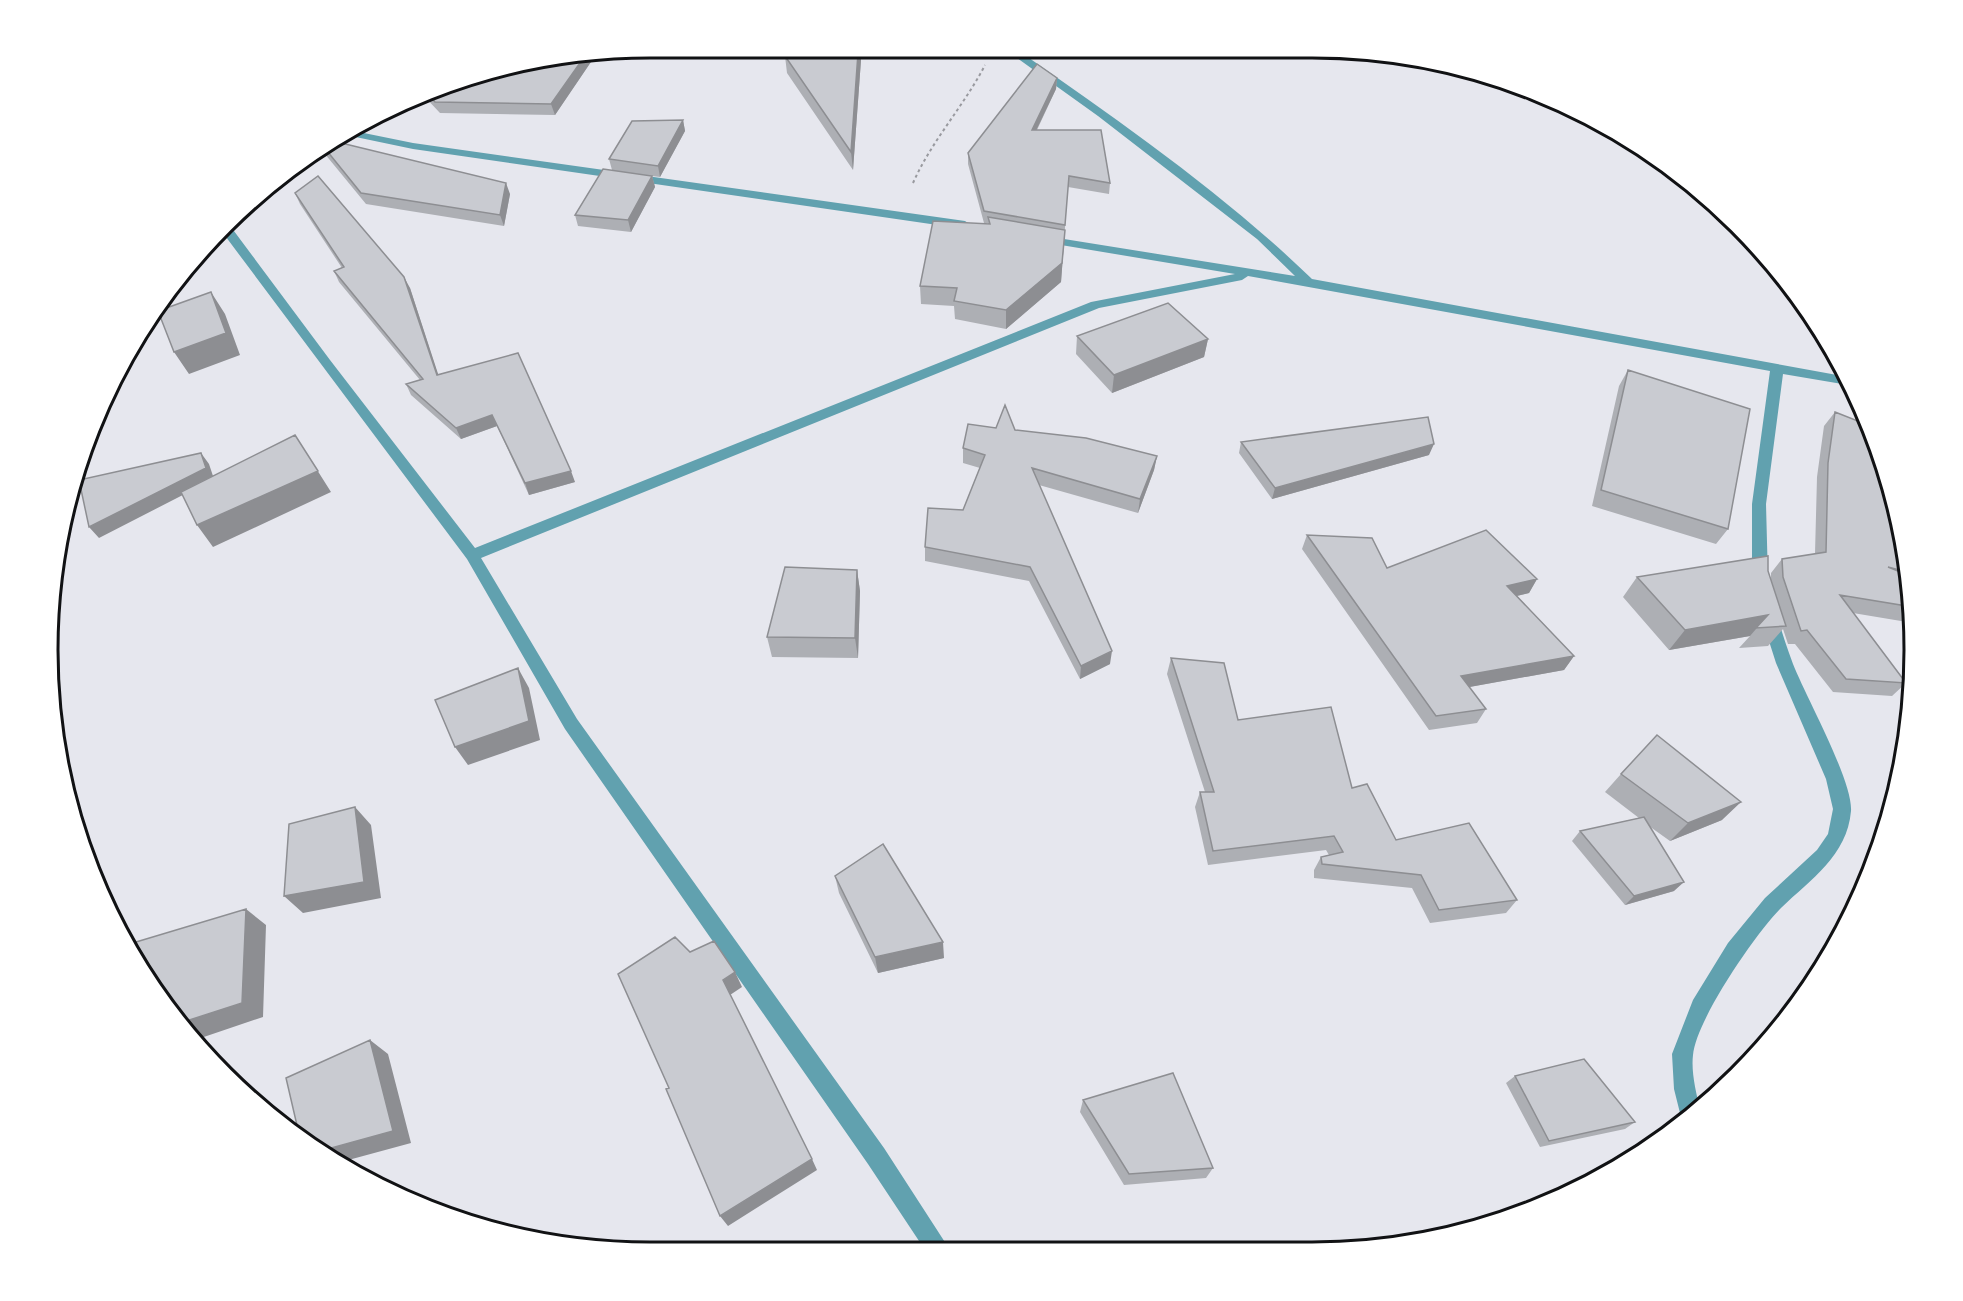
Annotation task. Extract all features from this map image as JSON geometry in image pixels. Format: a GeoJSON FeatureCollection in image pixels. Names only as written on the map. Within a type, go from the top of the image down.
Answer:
{"type":"FeatureCollection","features":[{"type":"Feature","properties":{"kind":"street"},"geometry":{"type":"LineString","coordinates":[[1022,58],[1102,114],[1261,236],[1308,282]]}},
{"type":"Feature","properties":{"kind":"street"},"geometry":{"type":"LineString","coordinates":[[360,135],[424,148],[983,228]]}},
{"type":"Feature","properties":{"kind":"street"},"geometry":{"type":"LineString","coordinates":[[230,234],[472,555],[571,724],[876,1156],[934,1242]]}},
{"type":"Feature","properties":{"kind":"street"},"geometry":{"type":"LineString","coordinates":[[1030,236],[1308,282],[1838,380]]}},
{"type":"Feature","properties":{"kind":"street"},"geometry":{"type":"LineString","coordinates":[[472,555],[1096,305],[1255,274]]}},
{"type":"Feature","properties":{"kind":"street"},"geometry":{"type":"LineString","coordinates":[[1689,1107],[1682,1054],[1700,1007],[1735,950],[1772,904],[1824,856],[1836,837],[1842,809],[1835,779],[1784,663],[1761,591],[1759,504],[1777,369]]}},
{"type":"Feature","properties":{"kind":"path"},"geometry":{"type":"LineString","coordinates":[[900,215],[920,163],[974,88],[986,62]]}},
{"type":"Feature","properties":{"kind":"building"},"geometry":{"type":"Polygon","coordinates":[[[786,58],[858,58],[851,152],[786,58]]]}},
{"type":"Feature","properties":{"kind":"building"},"geometry":{"type":"Polygon","coordinates":[[[580,63],[551,104],[434,100],[460,90],[497,79],[580,63]]]}},
{"type":"Feature","properties":{"kind":"building"},"geometry":{"type":"Polygon","coordinates":[[[1037,64],[1057,78],[1032,130],[1101,130],[1110,183],[1069,176],[1065,225],[984,211],[968,153],[1037,64]]]}},
{"type":"Feature","properties":{"kind":"building"},"geometry":{"type":"Polygon","coordinates":[[[683,120],[658,166],[609,159],[632,121],[683,120]]]}},
{"type":"Feature","properties":{"kind":"building"},"geometry":{"type":"Polygon","coordinates":[[[345,144],[506,183],[500,215],[361,193],[329,154],[345,144]]]}},
{"type":"Feature","properties":{"kind":"building"},"geometry":{"type":"Polygon","coordinates":[[[603,169],[652,176],[628,220],[575,215],[603,169]]]}},
{"type":"Feature","properties":{"kind":"building"},"geometry":{"type":"Polygon","coordinates":[[[318,176],[404,277],[437,375],[518,353],[571,471],[525,483],[492,415],[456,428],[406,384],[423,379],[334,271],[344,267],[295,193],[318,176]]]}},
{"type":"Feature","properties":{"kind":"building"},"geometry":{"type":"Polygon","coordinates":[[[988,217],[1065,230],[1062,263],[1006,310],[954,301],[957,288],[920,286],[933,221],[990,224],[988,217]]]}},
{"type":"Feature","properties":{"kind":"building"},"geometry":{"type":"Polygon","coordinates":[[[211,292],[226,333],[174,352],[161,318],[169,307],[211,292]]]}},
{"type":"Feature","properties":{"kind":"building"},"geometry":{"type":"Polygon","coordinates":[[[1168,303],[1208,339],[1114,375],[1077,336],[1168,303]]]}},
{"type":"Feature","properties":{"kind":"building"},"geometry":{"type":"Polygon","coordinates":[[[1628,370],[1750,409],[1728,529],[1601,490],[1628,370]]]}},
{"type":"Feature","properties":{"kind":"building"},"geometry":{"type":"Polygon","coordinates":[[[1005,405],[1015,430],[1086,438],[1157,456],[1140,499],[1032,468],[1112,651],[1081,666],[1030,567],[925,547],[928,508],[963,510],[985,455],[963,448],[968,424],[996,428],[1005,405]]]}},
{"type":"Feature","properties":{"kind":"building"},"geometry":{"type":"Polygon","coordinates":[[[1835,412],[1858,421],[1873,460],[1893,535],[1898,570],[1888,567],[1899,571],[1902,605],[1840,595],[1903,679],[1903,683],[1846,679],[1807,630],[1801,631],[1783,577],[1782,559],[1826,552],[1828,463],[1835,412]]]}},
{"type":"Feature","properties":{"kind":"building"},"geometry":{"type":"Polygon","coordinates":[[[1428,417],[1434,444],[1275,488],[1241,442],[1428,417]]]}},
{"type":"Feature","properties":{"kind":"building"},"geometry":{"type":"Polygon","coordinates":[[[295,435],[318,471],[197,525],[181,492],[295,435]]]}},
{"type":"Feature","properties":{"kind":"building"},"geometry":{"type":"Polygon","coordinates":[[[201,453],[206,468],[89,527],[81,490],[84,479],[201,453]]]}},
{"type":"Feature","properties":{"kind":"building"},"geometry":{"type":"Polygon","coordinates":[[[1486,530],[1537,579],[1507,586],[1574,656],[1461,676],[1486,709],[1436,716],[1307,535],[1372,538],[1387,568],[1486,530]]]}},
{"type":"Feature","properties":{"kind":"building"},"geometry":{"type":"Polygon","coordinates":[[[1768,556],[1768,571],[1786,626],[1756,628],[1768,615],[1685,630],[1637,577],[1768,556]]]}},
{"type":"Feature","properties":{"kind":"building"},"geometry":{"type":"Polygon","coordinates":[[[785,567],[857,570],[855,638],[767,637],[785,567]]]}},
{"type":"Feature","properties":{"kind":"building"},"geometry":{"type":"Polygon","coordinates":[[[1171,658],[1224,663],[1238,720],[1331,707],[1352,788],[1367,784],[1396,840],[1469,823],[1517,900],[1439,910],[1421,875],[1322,864],[1321,857],[1343,852],[1334,836],[1213,851],[1200,792],[1214,792],[1171,658]]]}},
{"type":"Feature","properties":{"kind":"building"},"geometry":{"type":"Polygon","coordinates":[[[518,668],[529,721],[455,747],[435,700],[518,668]]]}},
{"type":"Feature","properties":{"kind":"building"},"geometry":{"type":"Polygon","coordinates":[[[1657,735],[1741,802],[1688,823],[1621,774],[1657,735]]]}},
{"type":"Feature","properties":{"kind":"building"},"geometry":{"type":"Polygon","coordinates":[[[355,807],[364,882],[284,896],[289,824],[355,807]]]}},
{"type":"Feature","properties":{"kind":"building"},"geometry":{"type":"Polygon","coordinates":[[[1644,817],[1684,882],[1634,896],[1580,831],[1644,817]]]}},
{"type":"Feature","properties":{"kind":"building"},"geometry":{"type":"Polygon","coordinates":[[[883,844],[943,942],[875,957],[835,876],[883,844]]]}},
{"type":"Feature","properties":{"kind":"building"},"geometry":{"type":"Polygon","coordinates":[[[246,909],[242,1003],[188,1020],[158,979],[136,942],[246,909]]]}},
{"type":"Feature","properties":{"kind":"building"},"geometry":{"type":"Polygon","coordinates":[[[675,937],[690,952],[714,941],[735,972],[723,980],[812,1159],[720,1216],[666,1089],[669,1088],[618,974],[675,937]]]}},
{"type":"Feature","properties":{"kind":"building"},"geometry":{"type":"Polygon","coordinates":[[[370,1040],[393,1131],[330,1148],[297,1125],[286,1078],[370,1040]]]}},
{"type":"Feature","properties":{"kind":"building"},"geometry":{"type":"Polygon","coordinates":[[[1584,1059],[1635,1122],[1549,1141],[1515,1076],[1584,1059]]]}},
{"type":"Feature","properties":{"kind":"building"},"geometry":{"type":"Polygon","coordinates":[[[1173,1073],[1213,1168],[1129,1174],[1083,1100],[1173,1073]]]}}]}
